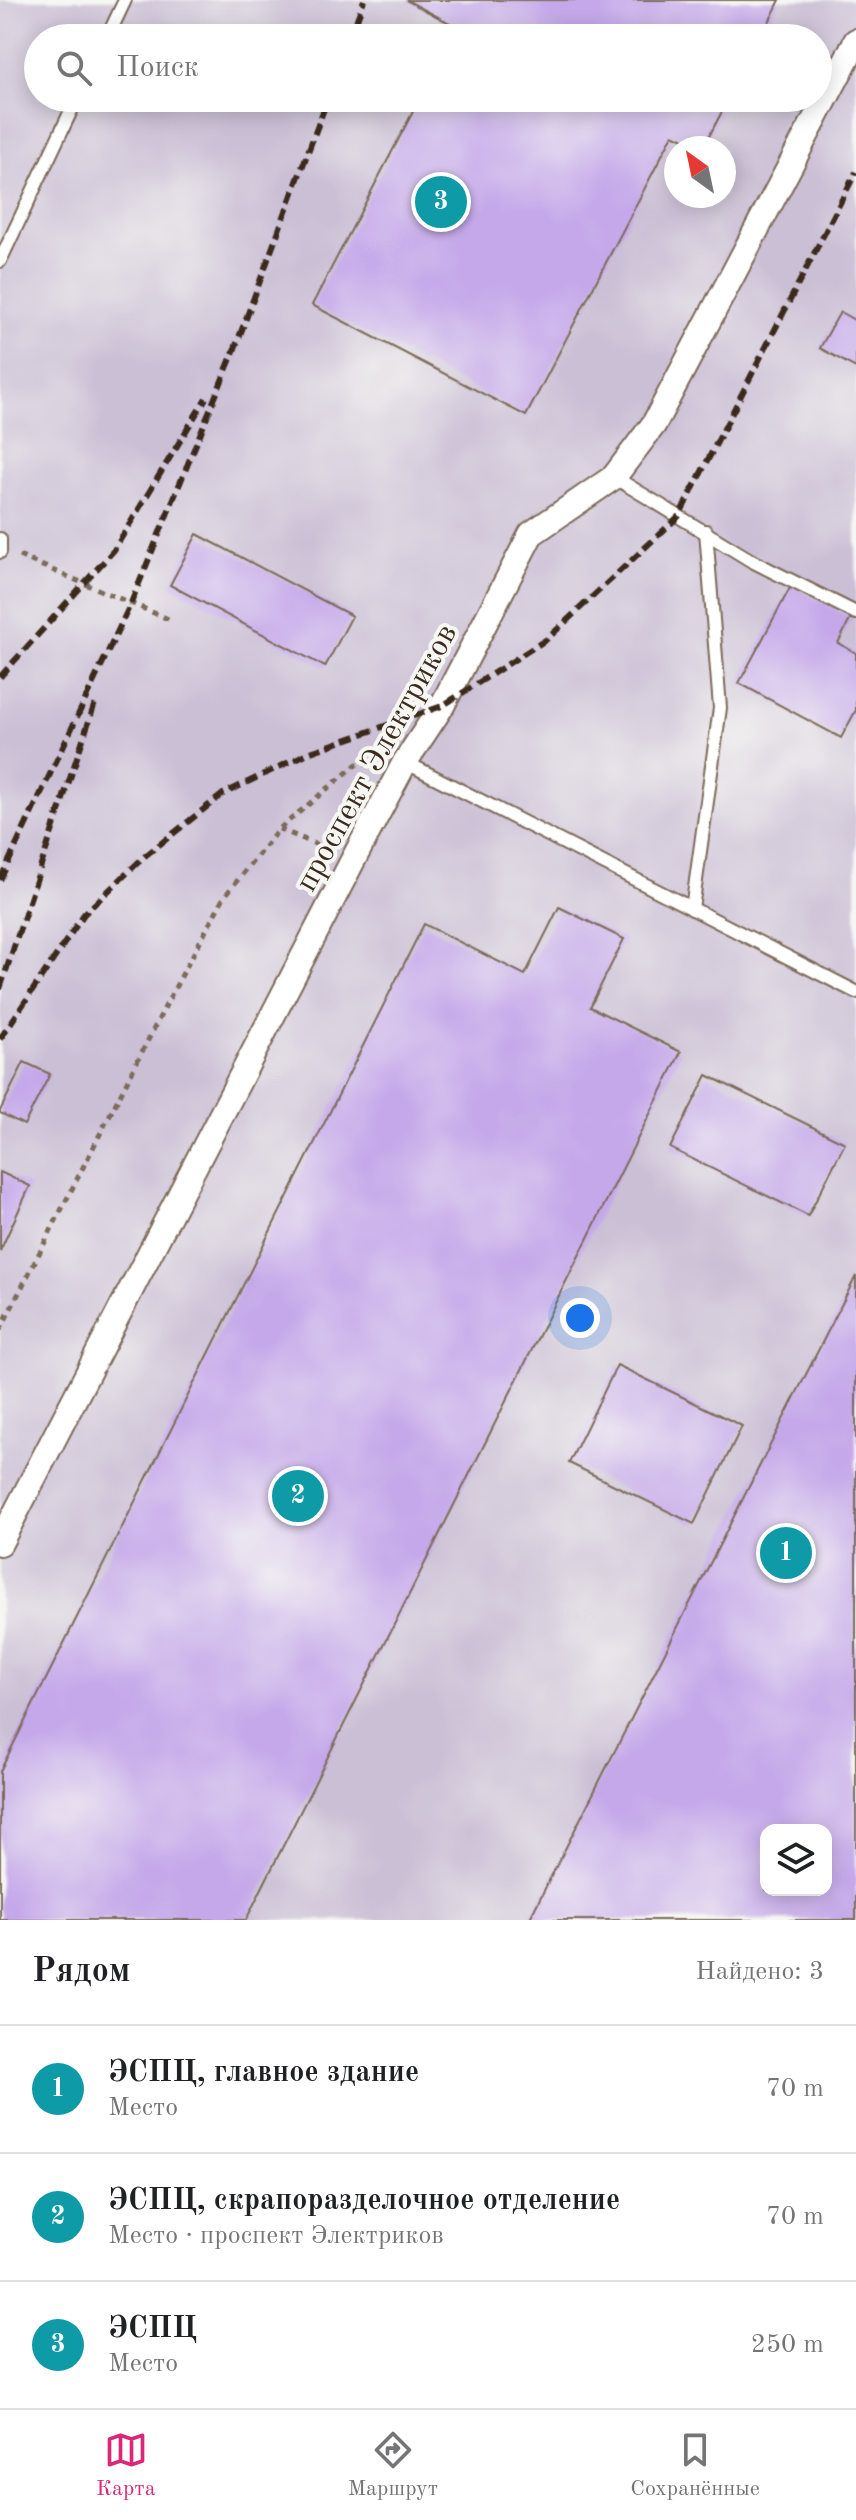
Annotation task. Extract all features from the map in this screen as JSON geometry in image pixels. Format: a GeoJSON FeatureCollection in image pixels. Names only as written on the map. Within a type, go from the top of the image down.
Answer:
{"type":"FeatureCollection","features":[{"type":"Feature","properties":{"kind":"street","name":"проспект Электриков"},"geometry":{"type":"LineString","coordinates":[[832,87],[856,41]]}},
{"type":"Feature","properties":{"kind":"street","name":"проспект Электриков"},"geometry":{"type":"LineString","coordinates":[[0,1543],[353,860],[405,762],[442,706],[531,534],[614,477],[654,424],[819,112]]}},
{"type":"Feature","properties":{"kind":"lane"},"geometry":{"type":"LineString","coordinates":[[114,24],[125,0]]}},
{"type":"Feature","properties":{"kind":"lane"},"geometry":{"type":"LineString","coordinates":[[0,261],[70,112]]}},
{"type":"Feature","properties":{"kind":"lane"},"geometry":{"type":"LineString","coordinates":[[614,477],[752,561],[856,613]]}},
{"type":"Feature","properties":{"kind":"lane"},"geometry":{"type":"LineString","coordinates":[[692,909],[720,708],[706,531]]}},
{"type":"Feature","properties":{"kind":"lane"},"geometry":{"type":"LineString","coordinates":[[0,539],[0,550]]}},
{"type":"Feature","properties":{"kind":"lane"},"geometry":{"type":"LineString","coordinates":[[405,762],[856,992]]}},
{"type":"Feature","properties":{"kind":"path"},"geometry":{"type":"LineString","coordinates":[[0,550],[173,621]]}},
{"type":"Feature","properties":{"kind":"path"},"geometry":{"type":"LineString","coordinates":[[0,1330],[224,897],[279,829],[357,764],[405,762]]}},
{"type":"Feature","properties":{"kind":"path"},"geometry":{"type":"LineString","coordinates":[[279,829],[353,860]]}},
{"type":"Feature","properties":{"kind":"shaded area"},"geometry":{"type":"Polygon","coordinates":[[[0,0],[856,0],[856,1920],[0,1920],[0,0]]]}},
{"type":"Feature","properties":{"kind":"building"},"geometry":{"type":"Polygon","coordinates":[[[406,0],[780,0],[768,24],[451,24],[406,0]]]}},
{"type":"Feature","properties":{"kind":"building"},"geometry":{"type":"Polygon","coordinates":[[[413,112],[722,112],[709,136],[664,136],[664,151],[526,416],[312,305],[413,112]]]}},
{"type":"Feature","properties":{"kind":"building"},"geometry":{"type":"Polygon","coordinates":[[[840,312],[856,321],[856,368],[820,348],[840,312]]]}},
{"type":"Feature","properties":{"kind":"building"},"geometry":{"type":"Polygon","coordinates":[[[197,534],[352,616],[325,667],[170,585],[197,534]]]}},
{"type":"Feature","properties":{"kind":"building"},"geometry":{"type":"Polygon","coordinates":[[[791,586],[851,618],[838,643],[856,653],[856,710],[841,738],[739,683],[791,586]]]}},
{"type":"Feature","properties":{"kind":"building"},"geometry":{"type":"Polygon","coordinates":[[[559,907],[624,939],[590,1007],[681,1052],[246,1920],[0,1920],[0,1771],[424,924],[525,975],[559,907]]]}},
{"type":"Feature","properties":{"kind":"building"},"geometry":{"type":"Polygon","coordinates":[[[24,1062],[50,1074],[24,1125],[0,1111],[24,1062]]]}},
{"type":"Feature","properties":{"kind":"building"},"geometry":{"type":"Polygon","coordinates":[[[707,1075],[845,1143],[808,1216],[670,1148],[707,1075]]]}},
{"type":"Feature","properties":{"kind":"building"},"geometry":{"type":"Polygon","coordinates":[[[0,1172],[30,1186],[0,1251],[0,1172]]]}},
{"type":"Feature","properties":{"kind":"building"},"geometry":{"type":"Polygon","coordinates":[[[856,1276],[856,1920],[529,1920],[856,1276]]]}},
{"type":"Feature","properties":{"kind":"building"},"geometry":{"type":"Polygon","coordinates":[[[617,1365],[742,1426],[694,1524],[569,1463],[617,1365]]]}},
{"type":"Feature","properties":{"kind":"railway"},"geometry":{"type":"LineString","coordinates":[[355,24],[364,0]]}},
{"type":"Feature","properties":{"kind":"railway"},"geometry":{"type":"LineString","coordinates":[[0,880],[131,603],[234,351],[323,112]]}},
{"type":"Feature","properties":{"kind":"railway"},"geometry":{"type":"LineString","coordinates":[[0,1039],[84,914],[145,856],[223,794],[308,753],[442,706],[547,639],[679,516],[856,172]]}},
{"type":"Feature","properties":{"kind":"railway"},"geometry":{"type":"LineString","coordinates":[[0,677],[114,550],[206,398]]}},
{"type":"Feature","properties":{"kind":"railway"},"geometry":{"type":"LineString","coordinates":[[0,989],[96,700]]}},
{"type":"Feature","properties":{"kind":"place","name":"ЭСПЦ"},"geometry":{"type":"Point","coordinates":[441,202]}},
{"type":"Feature","properties":{"kind":"place","name":"ЭСПЦ, скрапоразделочное отделение"},"geometry":{"type":"Point","coordinates":[298,1496]}},
{"type":"Feature","properties":{"kind":"place","name":"ЭСПЦ, главное здание"},"geometry":{"type":"Point","coordinates":[786,1553]}}]}
